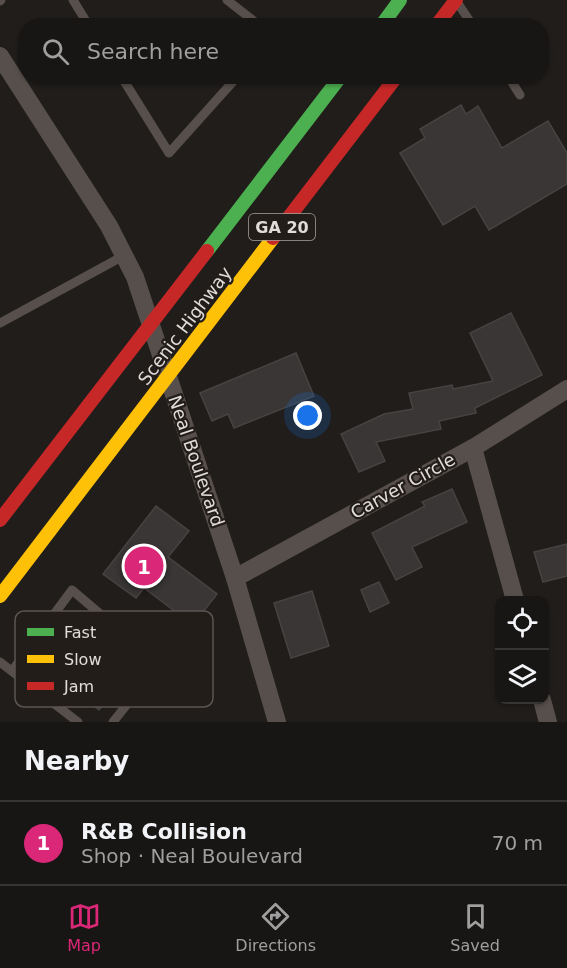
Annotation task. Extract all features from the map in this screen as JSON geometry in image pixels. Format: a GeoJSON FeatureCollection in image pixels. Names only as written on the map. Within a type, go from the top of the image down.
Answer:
{"type":"FeatureCollection","features":[{"type":"Feature","properties":{"kind":"highway"},"geometry":{"type":"LineString","coordinates":[[387,18],[400,0]]}},
{"type":"Feature","properties":{"kind":"highway"},"geometry":{"type":"LineString","coordinates":[[442,18],[456,0]]}},
{"type":"Feature","properties":{"kind":"highway","name":"Scenic Highway"},"geometry":{"type":"LineString","coordinates":[[0,520],[335,84]]}},
{"type":"Feature","properties":{"kind":"highway","name":"Scenic Highway"},"geometry":{"type":"LineString","coordinates":[[0,596],[392,84]]}},
{"type":"Feature","properties":{"kind":"street","name":"Neal Boulevard"},"geometry":{"type":"LineString","coordinates":[[0,56],[109,226],[135,277],[168,379],[195,452],[277,722]]}},
{"type":"Feature","properties":{"kind":"street","name":"Carver Circle"},"geometry":{"type":"LineString","coordinates":[[235,578],[473,448],[567,389]]}},
{"type":"Feature","properties":{"kind":"street"},"geometry":{"type":"LineString","coordinates":[[473,448],[514,596]]}},
{"type":"Feature","properties":{"kind":"street"},"geometry":{"type":"LineString","coordinates":[[543,704],[548,722]]}},
{"type":"Feature","properties":{"kind":"lane"},"geometry":{"type":"LineString","coordinates":[[73,0],[84,18]]}},
{"type":"Feature","properties":{"kind":"lane"},"geometry":{"type":"LineString","coordinates":[[227,0],[250,18]]}},
{"type":"Feature","properties":{"kind":"lane"},"geometry":{"type":"LineString","coordinates":[[456,0],[468,18]]}},
{"type":"Feature","properties":{"kind":"lane"},"geometry":{"type":"LineString","coordinates":[[126,84],[169,153],[231,84]]}},
{"type":"Feature","properties":{"kind":"lane"},"geometry":{"type":"LineString","coordinates":[[513,84],[520,95]]}},
{"type":"Feature","properties":{"kind":"lane"},"geometry":{"type":"LineString","coordinates":[[0,323],[125,255]]}},
{"type":"Feature","properties":{"kind":"lane"},"geometry":{"type":"LineString","coordinates":[[56,611],[72,590],[97,611]]}},
{"type":"Feature","properties":{"kind":"lane"},"geometry":{"type":"LineString","coordinates":[[0,662],[15,673]]}},
{"type":"Feature","properties":{"kind":"lane"},"geometry":{"type":"LineString","coordinates":[[12,671],[15,667]]}},
{"type":"Feature","properties":{"kind":"lane"},"geometry":{"type":"LineString","coordinates":[[59,707],[78,722]]}},
{"type":"Feature","properties":{"kind":"lane"},"geometry":{"type":"LineString","coordinates":[[112,722],[124,707]]}},
{"type":"Feature","properties":{"kind":"building"},"geometry":{"type":"Polygon","coordinates":[[[461,105],[466,114],[478,106],[502,148],[548,121],[567,153],[567,184],[489,230],[475,206],[443,225],[400,153],[425,138],[420,129],[461,105]]]}},
{"type":"Feature","properties":{"kind":"building"},"geometry":{"type":"Polygon","coordinates":[[[511,313],[542,375],[475,408],[476,413],[439,421],[441,429],[376,442],[385,461],[359,472],[341,434],[384,414],[413,409],[409,393],[452,385],[453,389],[493,381],[470,333],[511,313]]]}},
{"type":"Feature","properties":{"kind":"building"},"geometry":{"type":"Polygon","coordinates":[[[296,353],[314,396],[234,428],[228,414],[212,421],[200,393],[296,353]]]}},
{"type":"Feature","properties":{"kind":"building"},"geometry":{"type":"Polygon","coordinates":[[[452,489],[467,522],[412,547],[422,567],[396,580],[372,533],[425,506],[422,502],[452,489]]]}},
{"type":"Feature","properties":{"kind":"building"},"geometry":{"type":"Polygon","coordinates":[[[156,506],[189,531],[168,557],[217,594],[204,611],[174,611],[144,588],[136,598],[103,574],[156,506]]]}},
{"type":"Feature","properties":{"kind":"building"},"geometry":{"type":"Polygon","coordinates":[[[567,544],[567,576],[543,582],[534,552],[567,544]]]}},
{"type":"Feature","properties":{"kind":"building"},"geometry":{"type":"Polygon","coordinates":[[[379,582],[389,603],[370,612],[361,590],[379,582]]]}},
{"type":"Feature","properties":{"kind":"building"},"geometry":{"type":"Polygon","coordinates":[[[312,591],[329,646],[291,658],[274,603],[312,591]]]}},
{"type":"Feature","properties":{"kind":"traffic: fast"},"geometry":{"type":"LineString","coordinates":[[387,18],[400,0]]}},
{"type":"Feature","properties":{"kind":"traffic: fast"},"geometry":{"type":"LineString","coordinates":[[207,251],[335,84]]}},
{"type":"Feature","properties":{"kind":"traffic: slow"},"geometry":{"type":"LineString","coordinates":[[0,596],[273,238]]}},
{"type":"Feature","properties":{"kind":"traffic: jam"},"geometry":{"type":"LineString","coordinates":[[442,18],[456,0]]}},
{"type":"Feature","properties":{"kind":"traffic: jam"},"geometry":{"type":"LineString","coordinates":[[273,238],[391,84]]}},
{"type":"Feature","properties":{"kind":"traffic: jam"},"geometry":{"type":"LineString","coordinates":[[0,520],[207,251]]}},
{"type":"Feature","properties":{"kind":"place","name":"R&B Collision"},"geometry":{"type":"Point","coordinates":[144,566]}}]}
